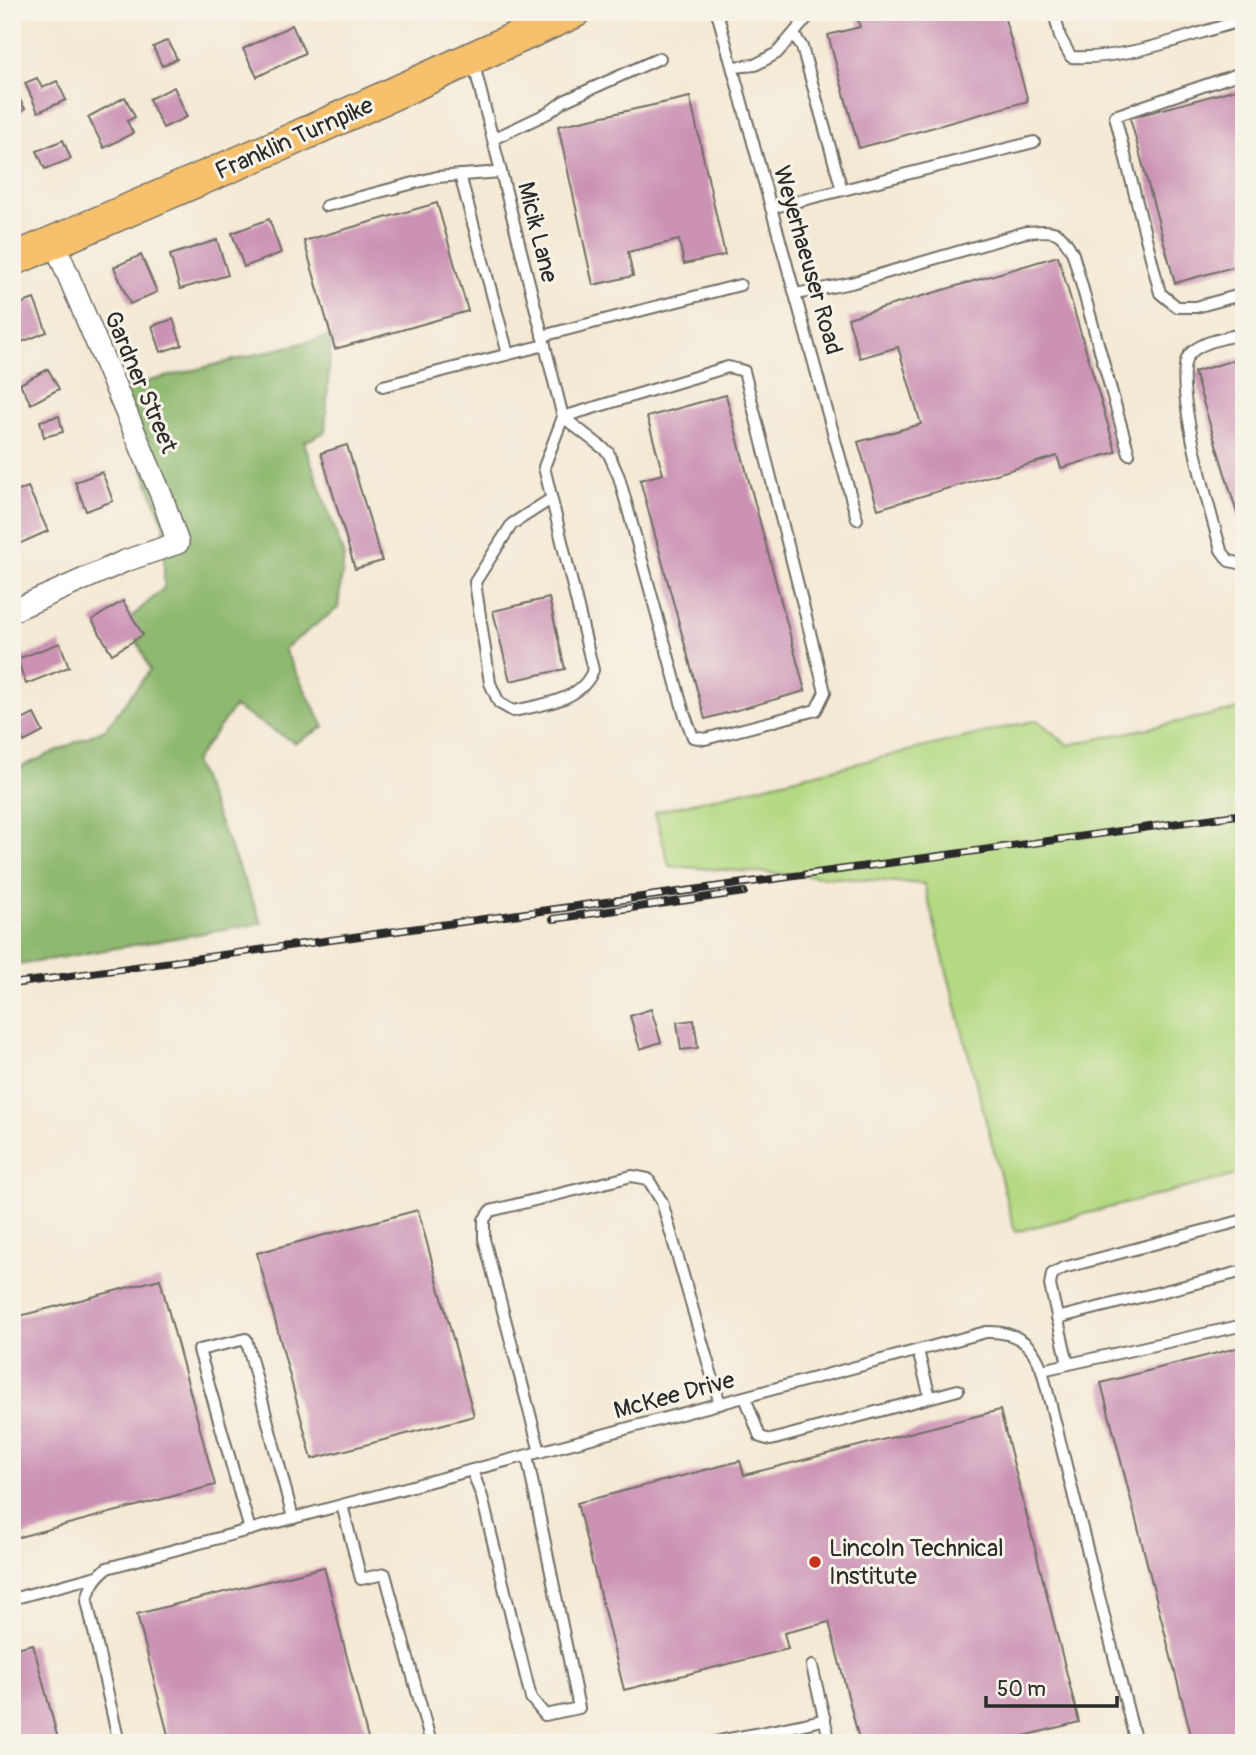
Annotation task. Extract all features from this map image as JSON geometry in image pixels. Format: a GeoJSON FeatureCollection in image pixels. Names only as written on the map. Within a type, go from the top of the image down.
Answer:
{"type":"FeatureCollection","features":[{"type":"Feature","properties":{"kind":"main road","name":"Franklin Turnpike"},"geometry":{"type":"LineString","coordinates":[[12,260],[282,144],[568,13]]}},
{"type":"Feature","properties":{"kind":"street","name":"Gardner Street"},"geometry":{"type":"LineString","coordinates":[[12,611],[125,561],[178,543],[162,497],[54,242]]}},
{"type":"Feature","properties":{"kind":"lane","name":"Weyerhaeuser Road"},"geometry":{"type":"LineString","coordinates":[[718,12],[857,519]]}},
{"type":"Feature","properties":{"kind":"lane"},"geometry":{"type":"LineString","coordinates":[[733,67],[755,65],[777,53],[812,12]]}},
{"type":"Feature","properties":{"kind":"lane"},"geometry":{"type":"LineString","coordinates":[[1054,12],[1060,37],[1071,57],[1097,58],[1129,52],[1244,20]]}},
{"type":"Feature","properties":{"kind":"lane"},"geometry":{"type":"LineString","coordinates":[[794,34],[802,47],[842,190]]}},
{"type":"Feature","properties":{"kind":"lane","name":"Micik Lane"},"geometry":{"type":"LineString","coordinates":[[472,58],[563,417]]}},
{"type":"Feature","properties":{"kind":"lane"},"geometry":{"type":"LineString","coordinates":[[493,139],[548,113],[564,101],[660,58]]}},
{"type":"Feature","properties":{"kind":"lane"},"geometry":{"type":"LineString","coordinates":[[1244,72],[1115,116],[1160,293],[1177,307],[1196,307],[1244,294]]}},
{"type":"Feature","properties":{"kind":"lane"},"geometry":{"type":"LineString","coordinates":[[771,208],[1034,142]]}},
{"type":"Feature","properties":{"kind":"lane"},"geometry":{"type":"LineString","coordinates":[[326,206],[437,177],[501,172]]}},
{"type":"Feature","properties":{"kind":"lane"},"geometry":{"type":"LineString","coordinates":[[460,176],[508,354]]}},
{"type":"Feature","properties":{"kind":"lane"},"geometry":{"type":"LineString","coordinates":[[796,294],[851,283],[1026,232],[1051,231],[1065,237],[1073,254],[1129,454]]}},
{"type":"Feature","properties":{"kind":"lane"},"geometry":{"type":"LineString","coordinates":[[383,386],[508,354],[544,341],[740,285]]}},
{"type":"Feature","properties":{"kind":"lane"},"geometry":{"type":"LineString","coordinates":[[1244,333],[1195,349],[1186,357],[1184,372],[1185,403],[1221,550],[1229,561],[1244,564]]}},
{"type":"Feature","properties":{"kind":"lane"},"geometry":{"type":"LineString","coordinates":[[729,367],[744,371],[825,692],[816,710],[705,739],[693,737],[619,477],[608,452],[563,417],[729,367]]}},
{"type":"Feature","properties":{"kind":"lane"},"geometry":{"type":"LineString","coordinates":[[551,499],[512,524],[475,582],[490,683],[499,703],[513,711],[558,701],[581,688],[590,679],[593,670],[544,467],[563,417]]}},
{"type":"Feature","properties":{"kind":"lane"},"geometry":{"type":"LineString","coordinates":[[540,1452],[484,1239],[484,1220],[490,1211],[632,1176],[649,1179],[662,1202],[720,1404]]}},
{"type":"Feature","properties":{"kind":"lane"},"geometry":{"type":"LineString","coordinates":[[1068,1364],[1050,1285],[1052,1274],[1063,1268],[1244,1220]]}},
{"type":"Feature","properties":{"kind":"lane"},"geometry":{"type":"LineString","coordinates":[[1058,1318],[1244,1271]]}},
{"type":"Feature","properties":{"kind":"lane"},"geometry":{"type":"LineString","coordinates":[[1042,1370],[1244,1325]]}},
{"type":"Feature","properties":{"kind":"lane","name":"McKee Drive"},"geometry":{"type":"LineString","coordinates":[[12,1599],[97,1576],[107,1568],[986,1332],[1001,1331],[1015,1335],[1028,1344],[1037,1356],[1042,1370],[1136,1743]]}},
{"type":"Feature","properties":{"kind":"lane"},"geometry":{"type":"LineString","coordinates":[[250,1530],[199,1350],[246,1339],[293,1518]]}},
{"type":"Feature","properties":{"kind":"lane"},"geometry":{"type":"LineString","coordinates":[[918,1351],[930,1397]]}},
{"type":"Feature","properties":{"kind":"lane"},"geometry":{"type":"LineString","coordinates":[[745,1397],[760,1437],[771,1440],[958,1390]]}},
{"type":"Feature","properties":{"kind":"lane"},"geometry":{"type":"LineString","coordinates":[[472,1470],[482,1497],[531,1698],[545,1715],[579,1707],[527,1456]]}},
{"type":"Feature","properties":{"kind":"lane"},"geometry":{"type":"LineString","coordinates":[[342,1505],[361,1579],[384,1574],[431,1743]]}},
{"type":"Feature","properties":{"kind":"lane"},"geometry":{"type":"LineString","coordinates":[[97,1576],[90,1587],[87,1601],[119,1743]]}},
{"type":"Feature","properties":{"kind":"lane"},"geometry":{"type":"LineString","coordinates":[[812,1666],[830,1743]]}},
{"type":"Feature","properties":{"kind":"lane"},"geometry":{"type":"LineString","coordinates":[[711,1743],[825,1718]]}},
{"type":"Feature","properties":{"kind":"lane"},"geometry":{"type":"LineString","coordinates":[[786,1728],[789,1743]]}},
{"type":"Feature","properties":{"kind":"green space"},"geometry":{"type":"Polygon","coordinates":[[[331,336],[325,432],[304,442],[344,556],[338,608],[284,649],[324,727],[295,743],[234,707],[194,762],[262,923],[12,966],[12,771],[105,729],[150,670],[128,620],[164,588],[164,525],[113,390],[331,336]]]}},
{"type":"Feature","properties":{"kind":"green space"},"geometry":{"type":"Polygon","coordinates":[[[1244,708],[1244,1173],[1015,1232],[924,884],[669,866],[655,812],[1037,720],[1068,745],[1244,708]]]}},
{"type":"Feature","properties":{"kind":"building"},"geometry":{"type":"Polygon","coordinates":[[[856,12],[1003,12],[1028,101],[859,148],[828,35],[860,27],[856,12]]]}},
{"type":"Feature","properties":{"kind":"building"},"geometry":{"type":"Polygon","coordinates":[[[1076,12],[1097,12],[1097,13],[1077,18],[1076,12]]]}},
{"type":"Feature","properties":{"kind":"building"},"geometry":{"type":"Polygon","coordinates":[[[292,25],[305,53],[257,77],[243,49],[292,25]]]}},
{"type":"Feature","properties":{"kind":"building"},"geometry":{"type":"Polygon","coordinates":[[[168,40],[177,59],[162,66],[153,47],[168,40]]]}},
{"type":"Feature","properties":{"kind":"building"},"geometry":{"type":"Polygon","coordinates":[[[37,78],[42,88],[57,81],[66,100],[38,112],[25,83],[37,78]]]}},
{"type":"Feature","properties":{"kind":"building"},"geometry":{"type":"Polygon","coordinates":[[[174,87],[187,117],[163,128],[149,99],[174,87]]]}},
{"type":"Feature","properties":{"kind":"building"},"geometry":{"type":"Polygon","coordinates":[[[1244,87],[1244,264],[1175,283],[1130,118],[1244,87]]]}},
{"type":"Feature","properties":{"kind":"building"},"geometry":{"type":"Polygon","coordinates":[[[16,93],[25,109],[15,115],[12,112],[12,96],[16,93]]]}},
{"type":"Feature","properties":{"kind":"building"},"geometry":{"type":"Polygon","coordinates":[[[125,97],[135,117],[127,121],[133,133],[104,148],[88,117],[125,97]]]}},
{"type":"Feature","properties":{"kind":"building"},"geometry":{"type":"Polygon","coordinates":[[[690,97],[725,255],[684,264],[679,240],[628,252],[633,276],[593,285],[558,126],[690,97]]]}},
{"type":"Feature","properties":{"kind":"building"},"geometry":{"type":"Polygon","coordinates":[[[63,140],[71,159],[45,169],[37,151],[63,140]]]}},
{"type":"Feature","properties":{"kind":"building"},"geometry":{"type":"Polygon","coordinates":[[[437,203],[468,311],[335,349],[304,241],[437,203]]]}},
{"type":"Feature","properties":{"kind":"building"},"geometry":{"type":"Polygon","coordinates":[[[269,219],[281,253],[244,267],[232,233],[269,219]]]}},
{"type":"Feature","properties":{"kind":"building"},"geometry":{"type":"Polygon","coordinates":[[[217,240],[228,275],[180,289],[170,255],[217,240]]]}},
{"type":"Feature","properties":{"kind":"building"},"geometry":{"type":"Polygon","coordinates":[[[141,255],[157,292],[130,304],[114,267],[141,255]]]}},
{"type":"Feature","properties":{"kind":"building"},"geometry":{"type":"Polygon","coordinates":[[[1058,256],[1116,452],[1061,468],[1057,456],[878,509],[858,442],[921,424],[898,347],[860,358],[848,318],[1058,256]]]}},
{"type":"Feature","properties":{"kind":"building"},"geometry":{"type":"Polygon","coordinates":[[[34,299],[47,332],[22,342],[12,316],[12,307],[34,299]]]}},
{"type":"Feature","properties":{"kind":"building"},"geometry":{"type":"Polygon","coordinates":[[[173,319],[182,345],[161,352],[152,326],[173,319]]]}},
{"type":"Feature","properties":{"kind":"building"},"geometry":{"type":"Polygon","coordinates":[[[1244,357],[1244,522],[1240,523],[1194,372],[1244,357]]]}},
{"type":"Feature","properties":{"kind":"building"},"geometry":{"type":"Polygon","coordinates":[[[48,369],[59,389],[31,404],[20,384],[48,369]]]}},
{"type":"Feature","properties":{"kind":"building"},"geometry":{"type":"Polygon","coordinates":[[[726,395],[805,691],[705,719],[640,480],[663,474],[647,417],[726,395]]]}},
{"type":"Feature","properties":{"kind":"building"},"geometry":{"type":"Polygon","coordinates":[[[59,416],[63,432],[44,437],[40,421],[59,416]]]}},
{"type":"Feature","properties":{"kind":"building"},"geometry":{"type":"Polygon","coordinates":[[[347,445],[382,561],[355,569],[321,453],[347,445]]]}},
{"type":"Feature","properties":{"kind":"building"},"geometry":{"type":"Polygon","coordinates":[[[102,472],[113,501],[86,511],[75,482],[102,472]]]}},
{"type":"Feature","properties":{"kind":"building"},"geometry":{"type":"Polygon","coordinates":[[[28,487],[48,531],[12,547],[12,519],[18,516],[12,503],[12,494],[28,487]]]}},
{"type":"Feature","properties":{"kind":"building"},"geometry":{"type":"Polygon","coordinates":[[[549,598],[565,669],[510,681],[493,611],[549,598]]]}},
{"type":"Feature","properties":{"kind":"building"},"geometry":{"type":"Polygon","coordinates":[[[123,601],[143,635],[112,654],[92,620],[123,601]]]}},
{"type":"Feature","properties":{"kind":"building"},"geometry":{"type":"Polygon","coordinates":[[[60,643],[69,667],[26,684],[17,659],[60,643]]]}},
{"type":"Feature","properties":{"kind":"building"},"geometry":{"type":"Polygon","coordinates":[[[34,714],[43,732],[24,742],[14,724],[34,714]]]}},
{"type":"Feature","properties":{"kind":"building"},"geometry":{"type":"Polygon","coordinates":[[[651,1009],[661,1042],[640,1049],[630,1016],[651,1009]]]}},
{"type":"Feature","properties":{"kind":"building"},"geometry":{"type":"Polygon","coordinates":[[[694,1020],[698,1048],[681,1050],[677,1022],[694,1020]]]}},
{"type":"Feature","properties":{"kind":"building"},"geometry":{"type":"Polygon","coordinates":[[[418,1210],[474,1416],[312,1459],[257,1253],[418,1210]]]}},
{"type":"Feature","properties":{"kind":"building"},"geometry":{"type":"Polygon","coordinates":[[[160,1279],[215,1485],[12,1539],[12,1318],[160,1279]]]}},
{"type":"Feature","properties":{"kind":"building"},"geometry":{"type":"Polygon","coordinates":[[[1244,1346],[1244,1743],[1193,1743],[1101,1383],[1244,1346]]]}},
{"type":"Feature","properties":{"kind":"building","name":"Lincoln Technical Institute"},"geometry":{"type":"Polygon","coordinates":[[[1000,1410],[1079,1722],[996,1743],[860,1743],[829,1622],[784,1633],[788,1649],[624,1690],[577,1503],[740,1461],[744,1475],[1000,1410]]]}},
{"type":"Feature","properties":{"kind":"building"},"geometry":{"type":"Polygon","coordinates":[[[324,1567],[369,1743],[170,1743],[137,1614],[324,1567]]]}},
{"type":"Feature","properties":{"kind":"building"},"geometry":{"type":"Polygon","coordinates":[[[33,1644],[59,1743],[12,1743],[12,1649],[33,1644]]]}},
{"type":"Feature","properties":{"kind":"railway"},"geometry":{"type":"LineString","coordinates":[[12,984],[1244,814]]}},
{"type":"Feature","properties":{"kind":"railway"},"geometry":{"type":"LineString","coordinates":[[553,919],[744,892]]}},
{"type":"Feature","properties":{"kind":"place","name":"Lincoln Technical Institute"},"geometry":{"type":"Point","coordinates":[815,1562]}}]}
